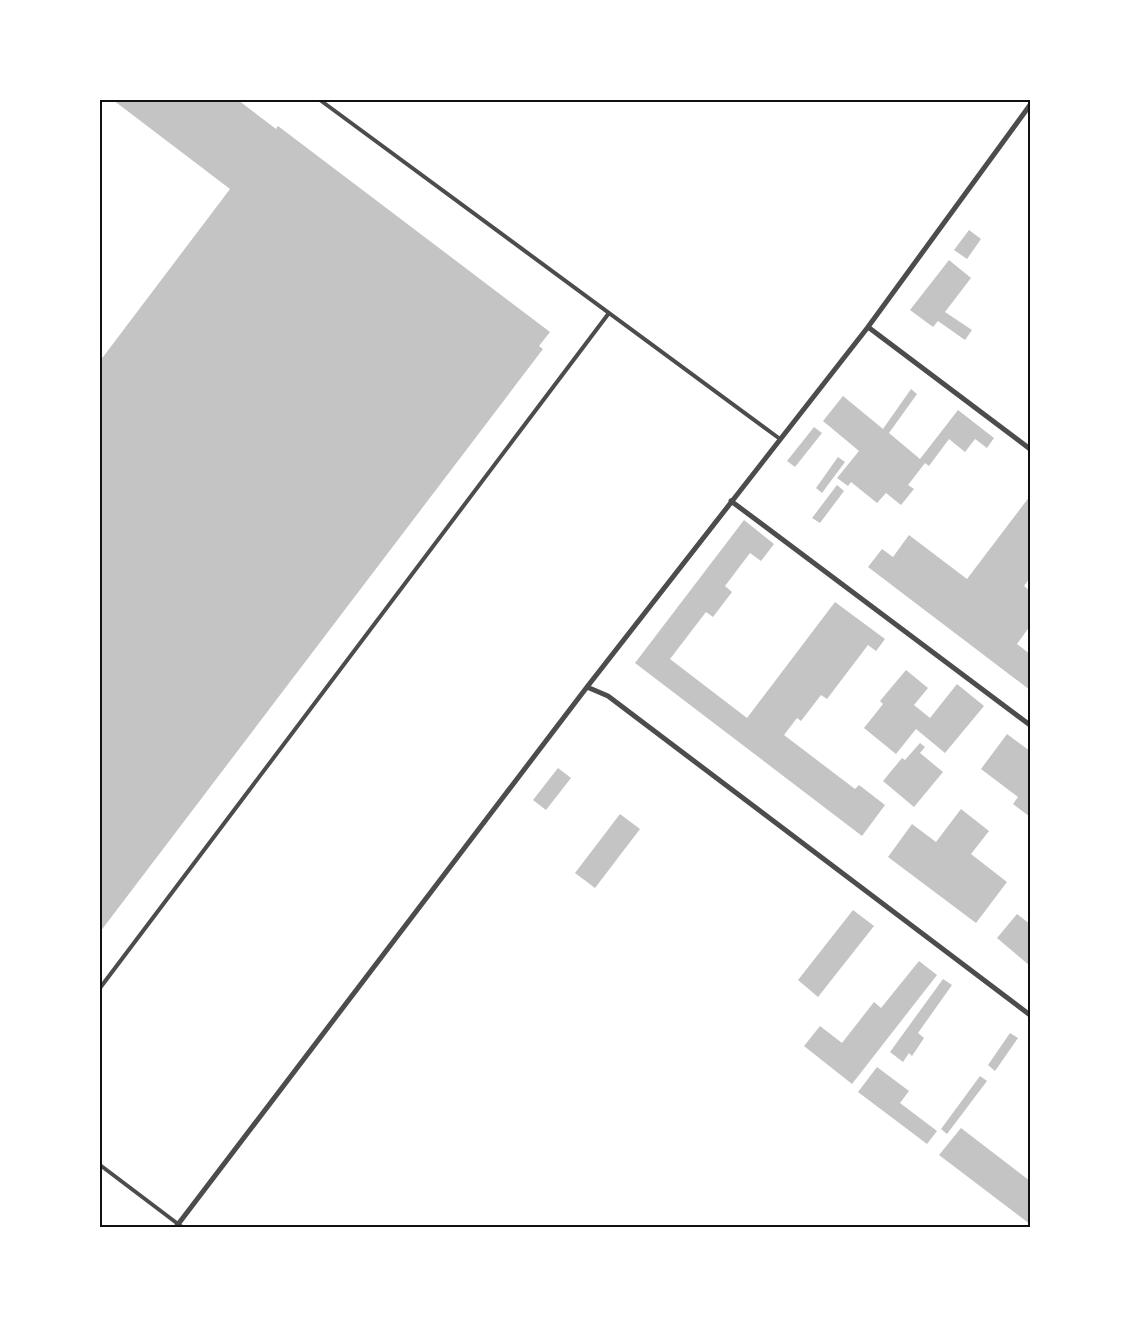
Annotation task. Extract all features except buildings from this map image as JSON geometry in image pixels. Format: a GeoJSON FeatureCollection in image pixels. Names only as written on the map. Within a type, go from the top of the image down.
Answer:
{"type":"FeatureCollection","features":[{"type":"Feature","properties":{"kind":"street"},"geometry":{"type":"LineString","coordinates":[[179,1226],[587,686],[868,327],[1030,105]]}},
{"type":"Feature","properties":{"kind":"street"},"geometry":{"type":"LineString","coordinates":[[868,327],[1030,449]]}},
{"type":"Feature","properties":{"kind":"street"},"geometry":{"type":"LineString","coordinates":[[731,501],[1030,725]]}},
{"type":"Feature","properties":{"kind":"street"},"geometry":{"type":"LineString","coordinates":[[587,686],[608,696],[1030,1015]]}},
{"type":"Feature","properties":{"kind":"lane"},"geometry":{"type":"LineString","coordinates":[[320,100],[780,439]]}},
{"type":"Feature","properties":{"kind":"lane"},"geometry":{"type":"LineString","coordinates":[[100,988],[609,313]]}},
{"type":"Feature","properties":{"kind":"lane"},"geometry":{"type":"LineString","coordinates":[[100,1165],[179,1226]]}}]}
